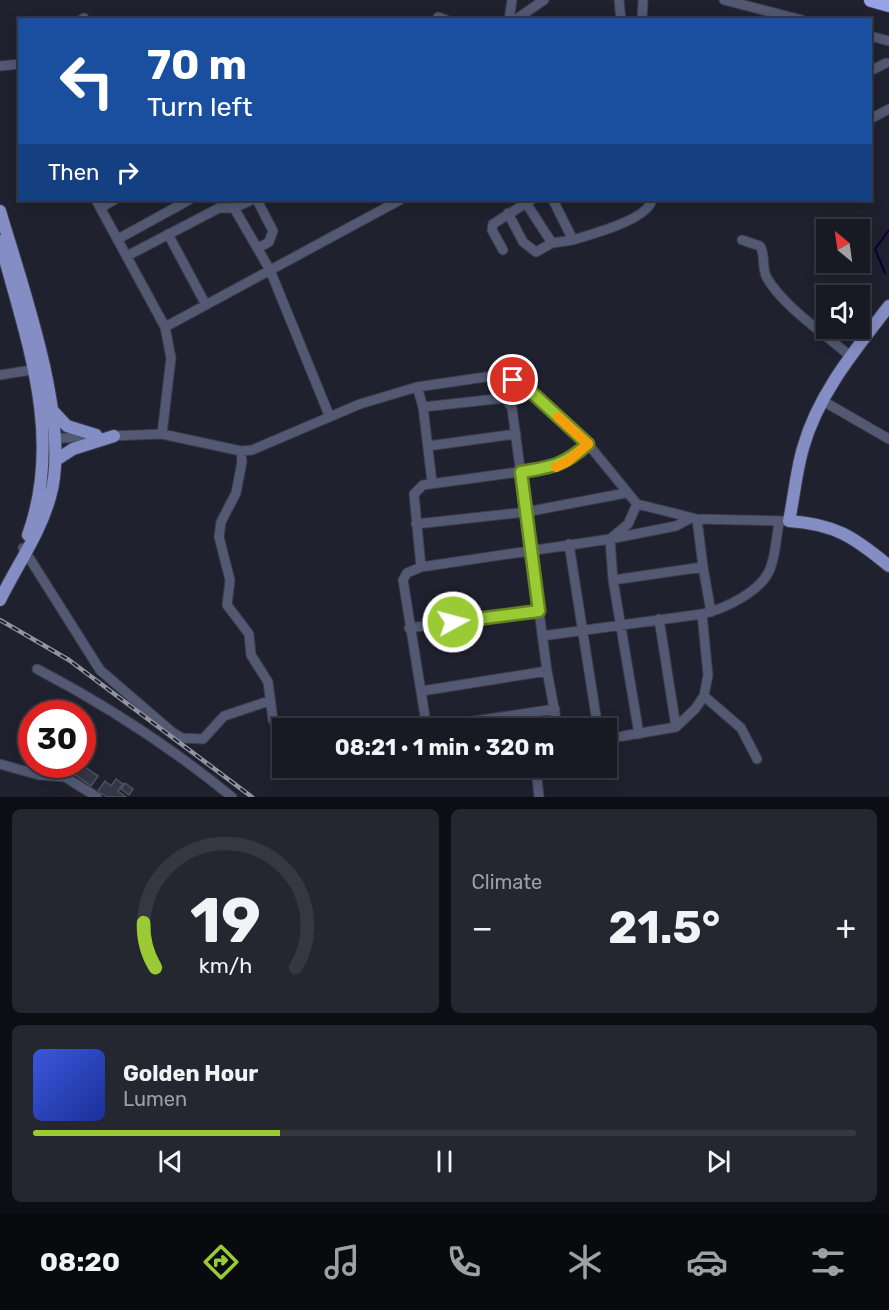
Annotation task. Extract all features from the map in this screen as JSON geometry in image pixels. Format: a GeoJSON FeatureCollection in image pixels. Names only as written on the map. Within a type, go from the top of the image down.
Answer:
{"type":"FeatureCollection","features":[{"type":"Feature","properties":{"kind":"highway"},"geometry":{"type":"LineString","coordinates":[[871,0],[889,4]]}},
{"type":"Feature","properties":{"kind":"main road"},"geometry":{"type":"LineString","coordinates":[[0,211],[38,369],[50,439],[56,460],[51,495],[43,519],[0,600]]}},
{"type":"Feature","properties":{"kind":"main road"},"geometry":{"type":"LineString","coordinates":[[0,241],[52,411],[41,494],[25,550]]}},
{"type":"Feature","properties":{"kind":"main road"},"geometry":{"type":"LineString","coordinates":[[889,306],[850,356],[823,401],[803,448],[784,522],[817,523],[834,528],[889,566]]}},
{"type":"Feature","properties":{"kind":"main road"},"geometry":{"type":"LineString","coordinates":[[52,411],[67,426],[96,435]]}},
{"type":"Feature","properties":{"kind":"main road"},"geometry":{"type":"LineString","coordinates":[[56,460],[89,442],[114,436]]}},
{"type":"Feature","properties":{"kind":"street"},"geometry":{"type":"LineString","coordinates":[[500,0],[512,1],[509,18]]}},
{"type":"Feature","properties":{"kind":"street"},"geometry":{"type":"LineString","coordinates":[[518,18],[544,0]]}},
{"type":"Feature","properties":{"kind":"street"},"geometry":{"type":"LineString","coordinates":[[619,0],[621,18]]}},
{"type":"Feature","properties":{"kind":"street"},"geometry":{"type":"LineString","coordinates":[[642,18],[643,0]]}},
{"type":"Feature","properties":{"kind":"street"},"geometry":{"type":"LineString","coordinates":[[724,0],[795,18]]}},
{"type":"Feature","properties":{"kind":"street"},"geometry":{"type":"LineString","coordinates":[[872,37],[889,41]]}},
{"type":"Feature","properties":{"kind":"street"},"geometry":{"type":"LineString","coordinates":[[872,70],[888,65],[889,51]]}},
{"type":"Feature","properties":{"kind":"street"},"geometry":{"type":"LineString","coordinates":[[1,63],[18,64]]}},
{"type":"Feature","properties":{"kind":"street"},"geometry":{"type":"LineString","coordinates":[[872,118],[889,109]]}},
{"type":"Feature","properties":{"kind":"street"},"geometry":{"type":"LineString","coordinates":[[117,238],[187,201]]}},
{"type":"Feature","properties":{"kind":"street"},"geometry":{"type":"LineString","coordinates":[[127,256],[219,208],[234,208],[250,201]]}},
{"type":"Feature","properties":{"kind":"street"},"geometry":{"type":"LineString","coordinates":[[258,201],[273,231],[269,242],[258,248]]}},
{"type":"Feature","properties":{"kind":"street"},"geometry":{"type":"LineString","coordinates":[[165,327],[398,201]]}},
{"type":"Feature","properties":{"kind":"street"},"geometry":{"type":"LineString","coordinates":[[502,250],[492,230],[493,224],[526,201]]}},
{"type":"Feature","properties":{"kind":"street"},"geometry":{"type":"LineString","coordinates":[[528,201],[552,243]]}},
{"type":"Feature","properties":{"kind":"street"},"geometry":{"type":"LineString","coordinates":[[554,201],[573,240]]}},
{"type":"Feature","properties":{"kind":"street"},"geometry":{"type":"LineString","coordinates":[[508,213],[529,248],[536,252],[552,243],[573,240],[615,226],[642,212],[651,205],[652,201]]}},
{"type":"Feature","properties":{"kind":"street"},"geometry":{"type":"LineString","coordinates":[[98,204],[165,327],[171,358],[162,434]]}},
{"type":"Feature","properties":{"kind":"street"},"geometry":{"type":"LineString","coordinates":[[234,208],[270,270],[329,415]]}},
{"type":"Feature","properties":{"kind":"street"},"geometry":{"type":"LineString","coordinates":[[168,234],[206,304]]}},
{"type":"Feature","properties":{"kind":"street"},"geometry":{"type":"LineString","coordinates":[[742,240],[760,246],[764,254],[764,270],[773,285],[850,356]]}},
{"type":"Feature","properties":{"kind":"street"},"geometry":{"type":"LineString","coordinates":[[0,375],[38,369]]}},
{"type":"Feature","properties":{"kind":"street"},"geometry":{"type":"LineString","coordinates":[[50,439],[96,435],[162,434],[241,451],[264,446],[329,415],[417,387],[487,376],[506,377],[528,389],[588,444],[637,504],[694,519],[784,522],[774,556],[765,576],[746,594],[706,613],[542,636]]}},
{"type":"Feature","properties":{"kind":"street"},"geometry":{"type":"LineString","coordinates":[[417,387],[423,407],[432,482]]}},
{"type":"Feature","properties":{"kind":"street"},"geometry":{"type":"LineString","coordinates":[[423,407],[505,398],[512,408],[547,671],[556,718]]}},
{"type":"Feature","properties":{"kind":"street"},"geometry":{"type":"LineString","coordinates":[[823,401],[889,439]]}},
{"type":"Feature","properties":{"kind":"street"},"geometry":{"type":"LineString","coordinates":[[428,446],[516,434]]}},
{"type":"Feature","properties":{"kind":"street"},"geometry":{"type":"LineString","coordinates":[[422,567],[414,495],[423,485],[555,467],[568,461],[588,444]]}},
{"type":"Feature","properties":{"kind":"street"},"geometry":{"type":"LineString","coordinates":[[241,451],[242,462],[236,493],[221,522],[219,537],[230,580],[227,605],[249,634],[251,655],[268,682],[273,718]]}},
{"type":"Feature","properties":{"kind":"street"},"geometry":{"type":"LineString","coordinates":[[416,524],[526,512],[626,493]]}},
{"type":"Feature","properties":{"kind":"street"},"geometry":{"type":"LineString","coordinates":[[610,539],[628,524],[637,504]]}},
{"type":"Feature","properties":{"kind":"street"},"geometry":{"type":"LineString","coordinates":[[426,718],[403,580],[407,573],[422,567],[610,539],[676,526],[694,519]]}},
{"type":"Feature","properties":{"kind":"street"},"geometry":{"type":"LineString","coordinates":[[617,737],[676,727],[695,709],[704,696],[708,675],[706,613],[703,567],[694,519]]}},
{"type":"Feature","properties":{"kind":"street"},"geometry":{"type":"LineString","coordinates":[[610,539],[613,580],[639,734]]}},
{"type":"Feature","properties":{"kind":"street"},"geometry":{"type":"LineString","coordinates":[[568,544],[596,718]]}},
{"type":"Feature","properties":{"kind":"street"},"geometry":{"type":"LineString","coordinates":[[25,550],[100,670],[172,732],[182,738],[203,739],[224,716],[269,701]]}},
{"type":"Feature","properties":{"kind":"street"},"geometry":{"type":"LineString","coordinates":[[613,580],[703,567]]}},
{"type":"Feature","properties":{"kind":"street"},"geometry":{"type":"LineString","coordinates":[[410,628],[539,611]]}},
{"type":"Feature","properties":{"kind":"street"},"geometry":{"type":"LineString","coordinates":[[659,619],[676,727]]}},
{"type":"Feature","properties":{"kind":"street"},"geometry":{"type":"LineString","coordinates":[[37,669],[95,700],[193,766],[232,797]]}},
{"type":"Feature","properties":{"kind":"street"},"geometry":{"type":"LineString","coordinates":[[422,691],[547,671]]}},
{"type":"Feature","properties":{"kind":"street"},"geometry":{"type":"LineString","coordinates":[[704,696],[741,728],[757,759]]}},
{"type":"Feature","properties":{"kind":"street"},"geometry":{"type":"LineString","coordinates":[[494,718],[555,709]]}},
{"type":"Feature","properties":{"kind":"street"},"geometry":{"type":"LineString","coordinates":[[0,764],[39,775],[65,777],[97,797]]}},
{"type":"Feature","properties":{"kind":"street"},"geometry":{"type":"LineString","coordinates":[[537,778],[539,797]]}},
{"type":"Feature","properties":{"kind":"building"},"geometry":{"type":"Polygon","coordinates":[[[98,776],[91,786],[80,778],[98,776]]]}},
{"type":"Feature","properties":{"kind":"building"},"geometry":{"type":"Polygon","coordinates":[[[116,779],[123,784],[118,791],[126,797],[107,797],[98,791],[105,781],[111,786],[116,779]]]}},
{"type":"Feature","properties":{"kind":"building"},"geometry":{"type":"Polygon","coordinates":[[[125,783],[133,789],[129,795],[121,789],[125,783]]]}},
{"type":"Feature","properties":{"kind":"waterway"},"geometry":{"type":"LineString","coordinates":[[885,273],[875,249],[889,230]]}},
{"type":"Feature","properties":{"kind":"railway"},"geometry":{"type":"LineString","coordinates":[[0,620],[69,660],[252,797]]}},
{"type":"Feature","properties":{"kind":"slow traffic"},"geometry":{"type":"LineString","coordinates":[[556,467],[568,461],[588,444],[558,417]]}},
{"type":"Feature","properties":{"kind":"route"},"geometry":{"type":"LineString","coordinates":[[453,622],[539,611],[521,472],[555,467],[568,461],[588,444],[528,389],[513,380]]}}]}
